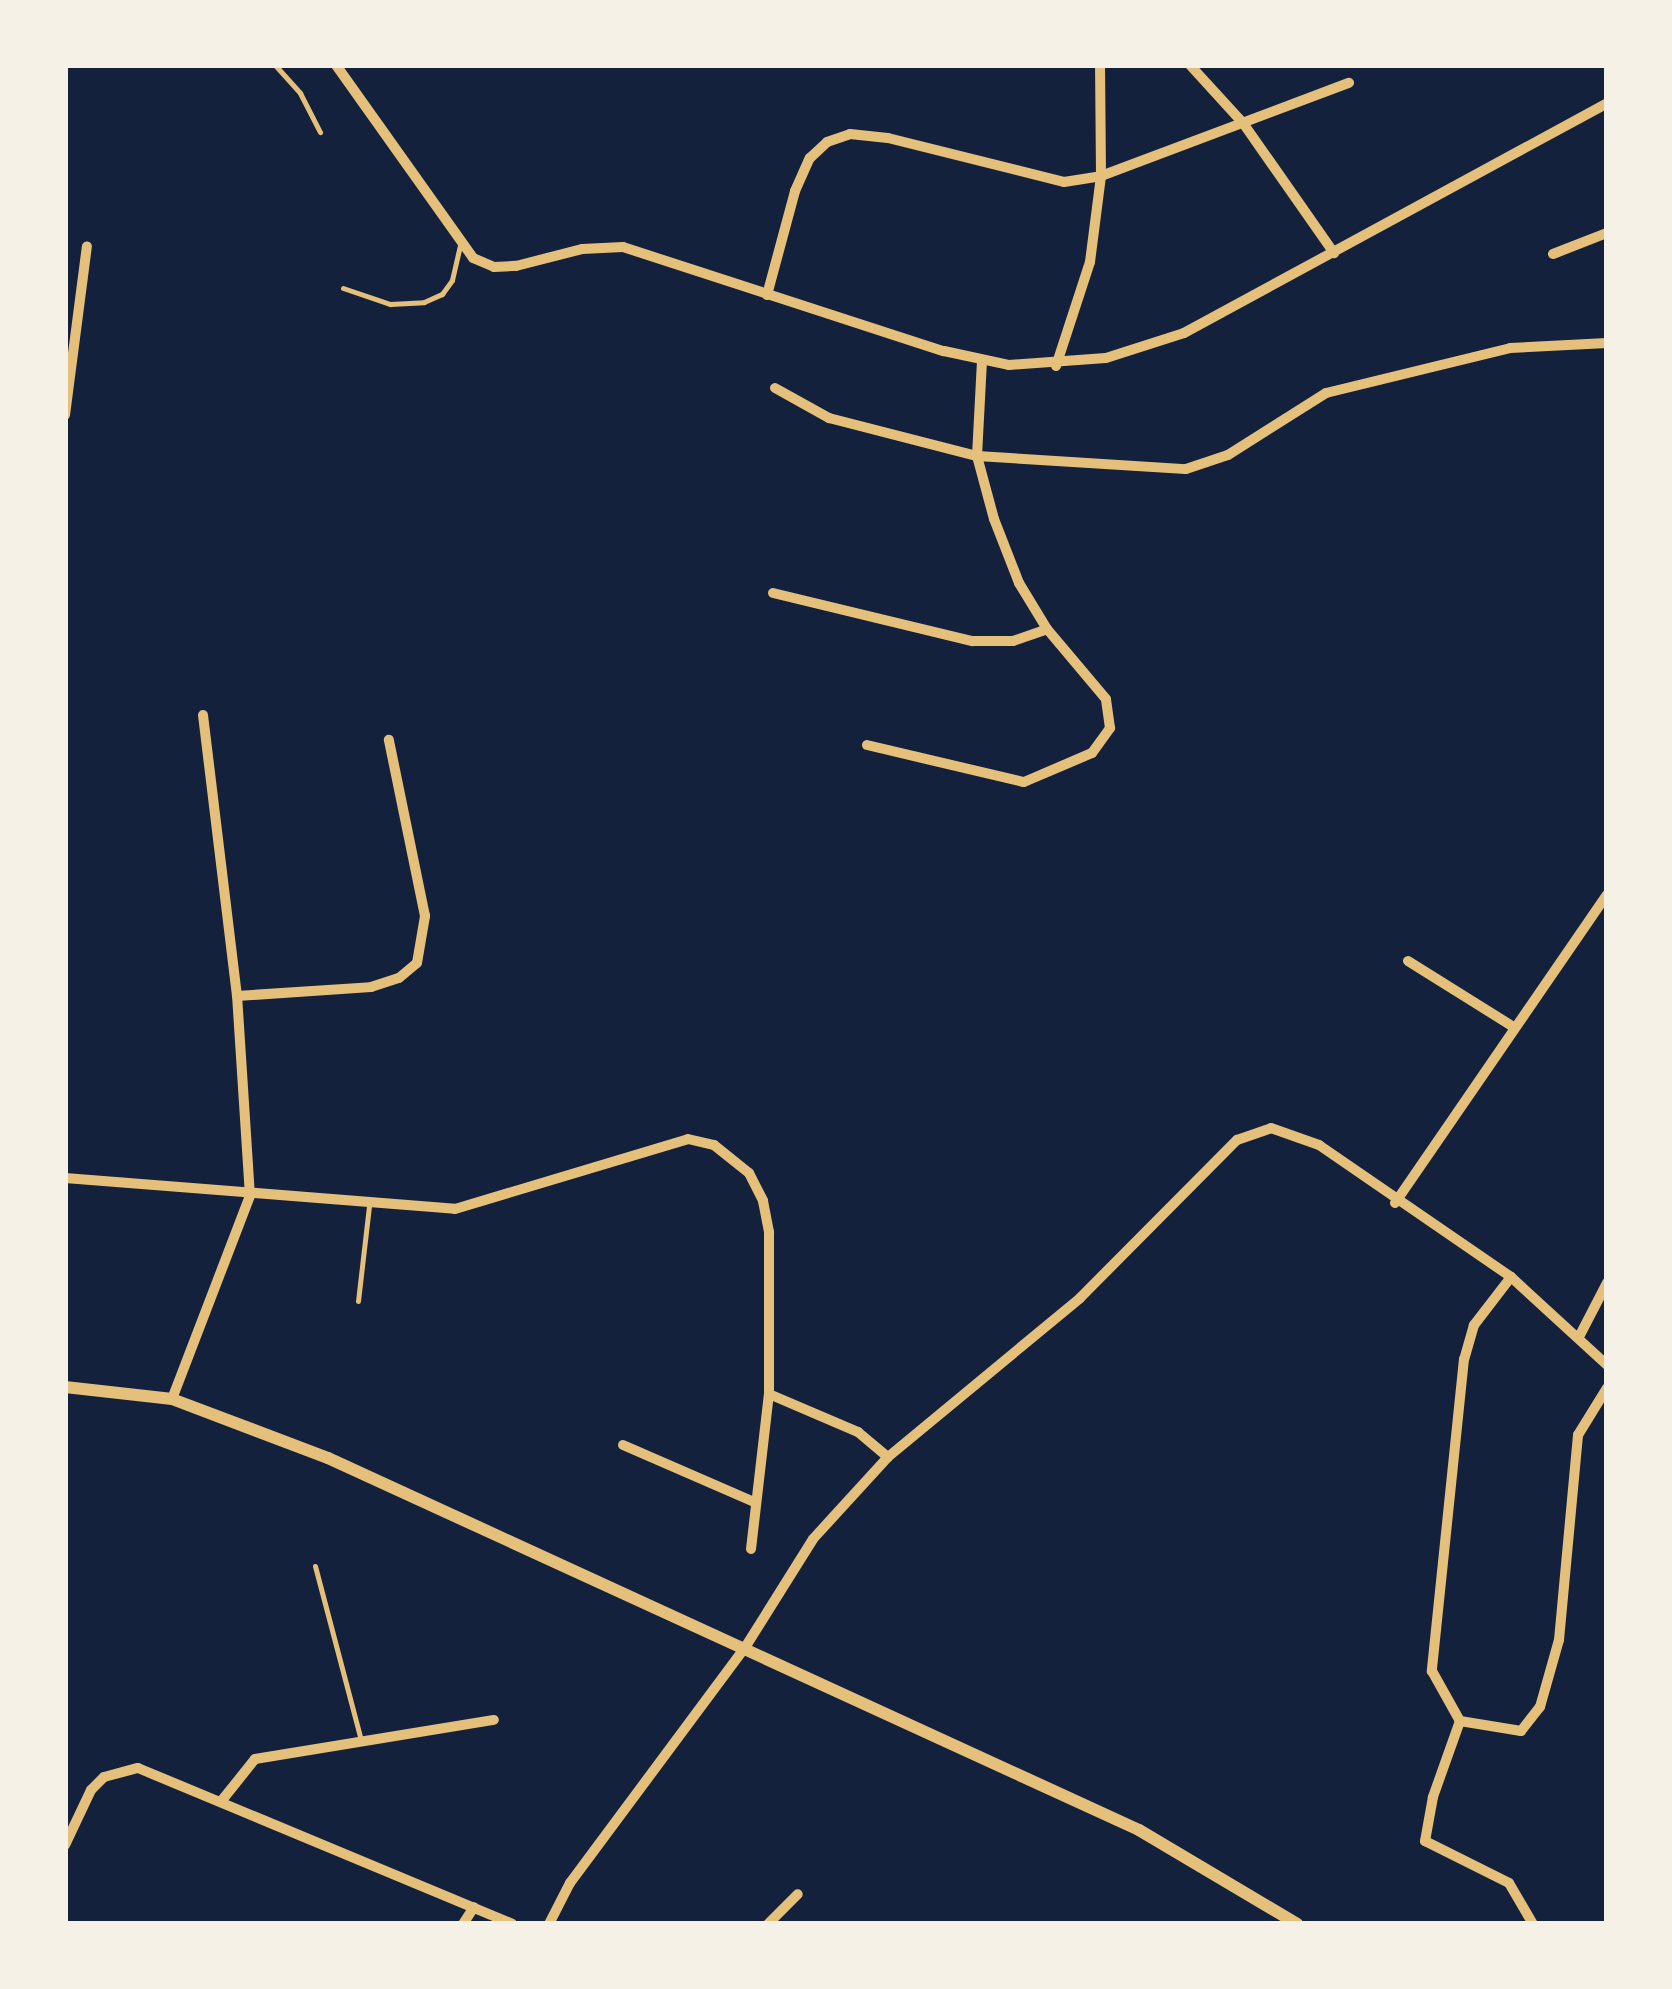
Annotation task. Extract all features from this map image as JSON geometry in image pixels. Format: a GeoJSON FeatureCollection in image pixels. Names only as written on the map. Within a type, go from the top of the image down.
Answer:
{"type":"FeatureCollection","features":[{"type":"Feature","properties":{"kind":"street"},"geometry":{"type":"LineString","coordinates":[[336,65],[460,245],[494,267],[623,247],[982,362],[1056,366],[1184,333],[1607,102]]}},
{"type":"Feature","properties":{"kind":"street"},"geometry":{"type":"LineString","coordinates":[[1056,366],[1090,262],[1102,176],[1100,65]]}},
{"type":"Feature","properties":{"kind":"street"},"geometry":{"type":"LineString","coordinates":[[1190,65],[1243,123],[1334,253]]}},
{"type":"Feature","properties":{"kind":"street"},"geometry":{"type":"LineString","coordinates":[[768,295],[795,190],[810,158],[828,142],[850,134],[888,138],[1030,178],[1064,182],[1102,176],[1349,82]]}},
{"type":"Feature","properties":{"kind":"street"},"geometry":{"type":"LineString","coordinates":[[1553,254],[1607,233]]}},
{"type":"Feature","properties":{"kind":"street"},"geometry":{"type":"LineString","coordinates":[[65,415],[87,246]]}},
{"type":"Feature","properties":{"kind":"street"},"geometry":{"type":"LineString","coordinates":[[775,388],[829,418],[977,456],[1150,470],[1206,467],[1326,393],[1510,348],[1607,344]]}},
{"type":"Feature","properties":{"kind":"street"},"geometry":{"type":"LineString","coordinates":[[867,744],[1006,783],[1040,777],[1092,753],[1110,728],[1110,710],[1047,629],[1019,583],[977,456],[982,362]]}},
{"type":"Feature","properties":{"kind":"street"},"geometry":{"type":"LineString","coordinates":[[773,593],[972,641],[1013,641],[1047,629]]}},
{"type":"Feature","properties":{"kind":"street"},"geometry":{"type":"LineString","coordinates":[[172,1399],[250,1196],[237,996],[203,714]]}},
{"type":"Feature","properties":{"kind":"street"},"geometry":{"type":"LineString","coordinates":[[237,996],[371,987],[399,978],[417,963],[425,916],[389,740]]}},
{"type":"Feature","properties":{"kind":"street"},"geometry":{"type":"LineString","coordinates":[[1395,1203],[1512,1026],[1607,895]]}},
{"type":"Feature","properties":{"kind":"street"},"geometry":{"type":"LineString","coordinates":[[1408,961],[1512,1026]]}},
{"type":"Feature","properties":{"kind":"street"},"geometry":{"type":"LineString","coordinates":[[549,1924],[570,1882],[746,1646],[812,1538],[888,1457],[1080,1298],[1237,1140],[1256,1130],[1291,1131],[1319,1145],[1395,1203],[1511,1278],[1580,1335],[1607,1365]]}},
{"type":"Feature","properties":{"kind":"street"},"geometry":{"type":"LineString","coordinates":[[65,1178],[426,1210],[494,1202],[688,1140],[728,1154],[749,1173],[762,1201],[769,1232],[769,1394],[751,1548]]}},
{"type":"Feature","properties":{"kind":"street"},"geometry":{"type":"LineString","coordinates":[[1511,1278],[1474,1326],[1464,1359],[1432,1671],[1460,1721],[1432,1796],[1425,1841],[1508,1883],[1532,1924]]}},
{"type":"Feature","properties":{"kind":"street"},"geometry":{"type":"LineString","coordinates":[[1580,1335],[1607,1283]]}},
{"type":"Feature","properties":{"kind":"street"},"geometry":{"type":"LineString","coordinates":[[65,1387],[172,1399],[328,1458],[746,1646],[1139,1830],[1297,1924]]}},
{"type":"Feature","properties":{"kind":"street"},"geometry":{"type":"LineString","coordinates":[[1460,1721],[1521,1731],[1540,1707],[1558,1640],[1578,1435],[1607,1388]]}},
{"type":"Feature","properties":{"kind":"street"},"geometry":{"type":"LineString","coordinates":[[769,1394],[858,1432],[888,1457]]}},
{"type":"Feature","properties":{"kind":"street"},"geometry":{"type":"LineString","coordinates":[[623,1445],[754,1502]]}},
{"type":"Feature","properties":{"kind":"street"},"geometry":{"type":"LineString","coordinates":[[223,1798],[255,1759],[494,1720]]}},
{"type":"Feature","properties":{"kind":"street"},"geometry":{"type":"LineString","coordinates":[[65,1845],[91,1790],[121,1770],[138,1768],[223,1798],[512,1924]]}},
{"type":"Feature","properties":{"kind":"street"},"geometry":{"type":"LineString","coordinates":[[768,1924],[798,1894]]}},
{"type":"Feature","properties":{"kind":"street"},"geometry":{"type":"LineString","coordinates":[[463,1924],[474,1907]]}},
{"type":"Feature","properties":{"kind":"lane"},"geometry":{"type":"LineString","coordinates":[[275,65],[300,92],[320,132]]}},
{"type":"Feature","properties":{"kind":"lane"},"geometry":{"type":"LineString","coordinates":[[344,288],[390,304],[424,302],[442,294],[452,280],[460,245]]}},
{"type":"Feature","properties":{"kind":"lane"},"geometry":{"type":"LineString","coordinates":[[358,1301],[369,1206]]}},
{"type":"Feature","properties":{"kind":"lane"},"geometry":{"type":"LineString","coordinates":[[315,1566],[361,1740]]}}]}
